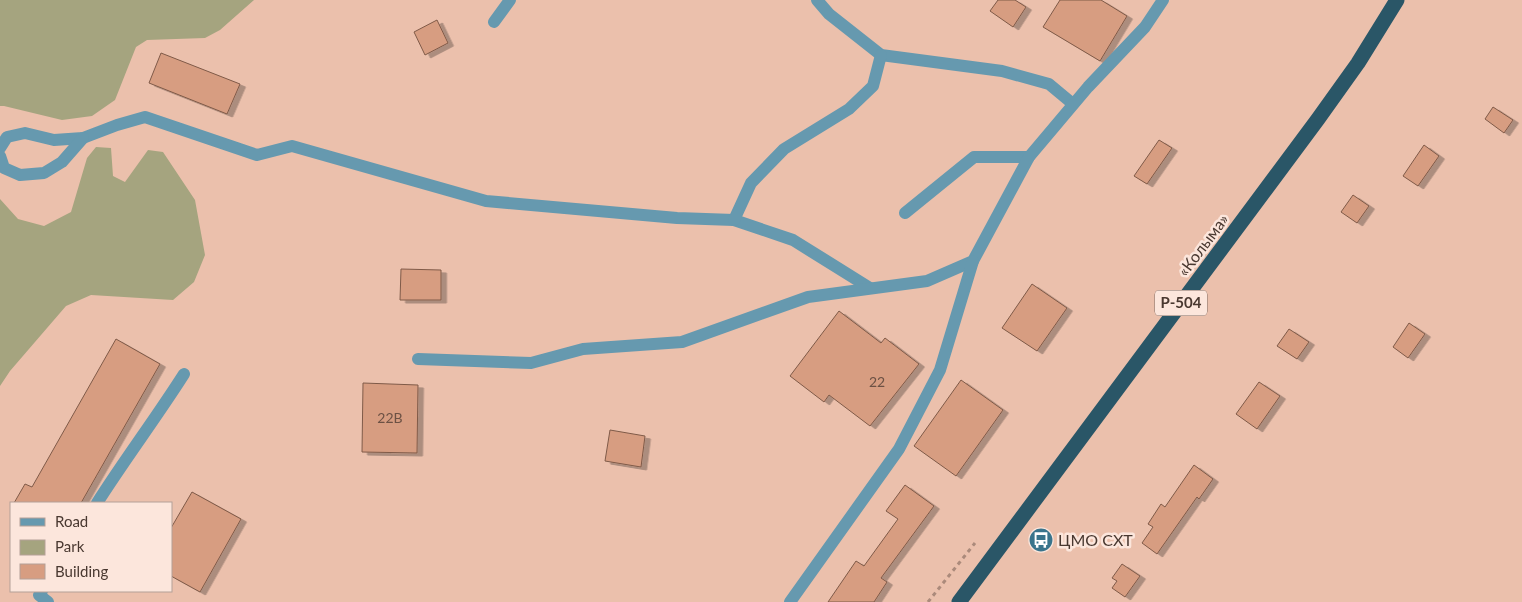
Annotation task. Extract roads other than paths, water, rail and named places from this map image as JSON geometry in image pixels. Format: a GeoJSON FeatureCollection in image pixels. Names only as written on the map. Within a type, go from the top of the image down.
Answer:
{"type":"FeatureCollection","features":[{"type":"Feature","properties":{"kind":"highway","name":"«Колыма»"},"geometry":{"type":"LineString","coordinates":[[959,602],[1318,119],[1358,63],[1397,0]]}},
{"type":"Feature","properties":{"kind":"lane"},"geometry":{"type":"LineString","coordinates":[[494,22],[510,0]]}},
{"type":"Feature","properties":{"kind":"lane"},"geometry":{"type":"LineString","coordinates":[[817,0],[829,14],[882,56],[1002,71],[1049,84],[1073,104]]}},
{"type":"Feature","properties":{"kind":"lane"},"geometry":{"type":"LineString","coordinates":[[790,602],[899,449],[940,370],[973,261],[1029,157],[1088,87],[1144,27],[1163,0]]}},
{"type":"Feature","properties":{"kind":"lane"},"geometry":{"type":"LineString","coordinates":[[734,220],[751,183],[784,149],[849,109],[873,86],[882,56]]}},
{"type":"Feature","properties":{"kind":"lane"},"geometry":{"type":"LineString","coordinates":[[0,148],[7,138],[25,133],[54,140],[83,138],[145,117],[257,154],[292,146],[486,201],[677,218],[734,220],[793,240],[870,288]]}},
{"type":"Feature","properties":{"kind":"lane"},"geometry":{"type":"LineString","coordinates":[[0,156],[4,168],[20,175],[44,173],[62,162],[83,138]]}},
{"type":"Feature","properties":{"kind":"lane"},"geometry":{"type":"LineString","coordinates":[[905,213],[974,157],[1029,157]]}},
{"type":"Feature","properties":{"kind":"lane"},"geometry":{"type":"LineString","coordinates":[[418,359],[530,363],[583,349],[682,342],[808,297],[927,281],[973,261]]}},
{"type":"Feature","properties":{"kind":"lane"},"geometry":{"type":"LineString","coordinates":[[98,502],[184,374]]}},
{"type":"Feature","properties":{"kind":"place","name":"ЦМО СХТ"},"geometry":{"type":"Point","coordinates":[1041,540]}}]}
